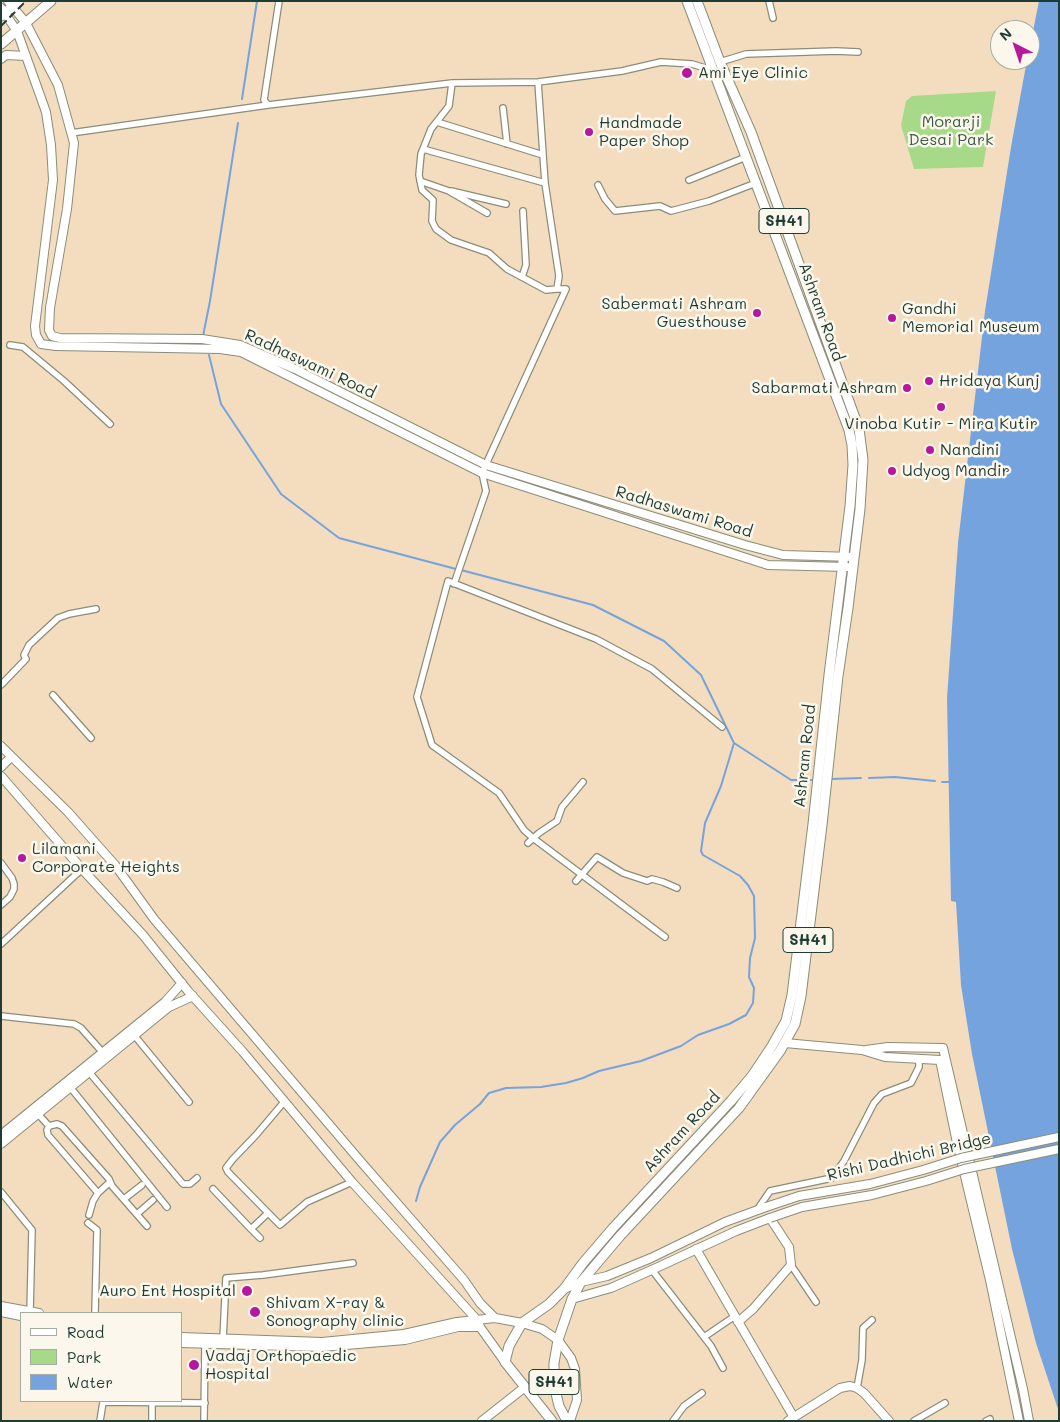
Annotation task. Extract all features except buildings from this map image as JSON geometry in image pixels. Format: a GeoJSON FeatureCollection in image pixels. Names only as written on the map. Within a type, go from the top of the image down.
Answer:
{"type":"FeatureCollection","features":[{"type":"Feature","properties":{"kind":"main road"},"geometry":{"type":"LineString","coordinates":[[1,44],[51,1]]}},
{"type":"Feature","properties":{"kind":"main road","name":"Ashram Road"},"geometry":{"type":"LineString","coordinates":[[505,1362],[508,1346],[522,1323],[549,1304],[564,1289],[583,1263],[752,1076],[794,1024],[801,996],[838,676],[853,567],[861,490],[862,445],[859,429],[795,250],[750,132],[716,65],[688,1]]}},
{"type":"Feature","properties":{"kind":"main road","name":"Ashram Road"},"geometry":{"type":"LineString","coordinates":[[569,1421],[559,1406],[554,1385],[554,1363],[558,1340],[572,1299],[581,1282],[620,1236],[739,1108],[759,1081],[780,1041],[792,995],[850,506],[852,445],[849,430],[746,157],[697,1]]}},
{"type":"Feature","properties":{"kind":"main road"},"geometry":{"type":"LineString","coordinates":[[2,13],[13,3]]}},
{"type":"Feature","properties":{"kind":"main road"},"geometry":{"type":"LineString","coordinates":[[852,445],[862,445]]}},
{"type":"Feature","properties":{"kind":"main road"},"geometry":{"type":"LineString","coordinates":[[505,1362],[552,1421]]}},
{"type":"Feature","properties":{"kind":"street"},"geometry":{"type":"LineString","coordinates":[[268,105],[264,100],[279,1]]}},
{"type":"Feature","properties":{"kind":"street"},"geometry":{"type":"LineString","coordinates":[[770,1],[773,18]]}},
{"type":"Feature","properties":{"kind":"street"},"geometry":{"type":"LineString","coordinates":[[2,13],[17,31],[46,112],[52,154],[53,180],[35,326],[36,335],[41,344],[52,336],[49,330],[50,308],[67,209],[74,144],[58,85],[26,23],[13,3]]}},
{"type":"Feature","properties":{"kind":"street"},"geometry":{"type":"LineString","coordinates":[[71,133],[268,105],[452,83],[538,82],[622,71],[662,62],[692,64],[705,68],[734,57],[758,53],[858,52]]}},
{"type":"Feature","properties":{"kind":"street"},"geometry":{"type":"LineString","coordinates":[[1,59],[6,55],[26,56]]}},
{"type":"Feature","properties":{"kind":"street"},"geometry":{"type":"LineString","coordinates":[[538,82],[545,184],[559,276],[557,289]]}},
{"type":"Feature","properties":{"kind":"street"},"geometry":{"type":"LineString","coordinates":[[452,83],[449,106],[431,129],[423,149],[420,168],[422,190],[432,200],[432,221],[436,229],[451,240],[489,253],[507,269],[536,286],[546,290],[566,289],[484,469],[486,491],[454,584]]}},
{"type":"Feature","properties":{"kind":"street"},"geometry":{"type":"LineString","coordinates":[[503,108],[507,144]]}},
{"type":"Feature","properties":{"kind":"street"},"geometry":{"type":"LineString","coordinates":[[438,122],[543,155]]}},
{"type":"Feature","properties":{"kind":"street"},"geometry":{"type":"LineString","coordinates":[[423,149],[545,184]]}},
{"type":"Feature","properties":{"kind":"street"},"geometry":{"type":"LineString","coordinates":[[689,180],[746,157]]}},
{"type":"Feature","properties":{"kind":"street"},"geometry":{"type":"LineString","coordinates":[[420,182],[449,191],[506,204]]}},
{"type":"Feature","properties":{"kind":"street"},"geometry":{"type":"LineString","coordinates":[[598,185],[605,199],[615,211],[654,206],[671,210],[708,201],[756,182]]}},
{"type":"Feature","properties":{"kind":"street"},"geometry":{"type":"LineString","coordinates":[[449,191],[487,213]]}},
{"type":"Feature","properties":{"kind":"street"},"geometry":{"type":"LineString","coordinates":[[522,277],[526,265],[523,211]]}},
{"type":"Feature","properties":{"kind":"street","name":"Radhaswami Road"},"geometry":{"type":"LineString","coordinates":[[52,336],[60,338],[202,339],[240,344],[295,368],[484,469],[783,556],[854,556]]}},
{"type":"Feature","properties":{"kind":"street"},"geometry":{"type":"LineString","coordinates":[[202,339],[202,348]]}},
{"type":"Feature","properties":{"kind":"street","name":"Radhaswami Road"},"geometry":{"type":"LineString","coordinates":[[41,344],[220,348],[241,352],[484,469],[768,565],[853,567]]}},
{"type":"Feature","properties":{"kind":"street"},"geometry":{"type":"LineString","coordinates":[[10,345],[23,347],[64,381],[110,424]]}},
{"type":"Feature","properties":{"kind":"street"},"geometry":{"type":"LineString","coordinates":[[665,937],[533,838],[524,830],[499,793],[432,745],[417,697],[448,581],[596,639],[652,669],[722,727]]}},
{"type":"Feature","properties":{"kind":"street"},"geometry":{"type":"LineString","coordinates":[[1,685],[26,659],[24,655],[29,645],[58,618],[96,609]]}},
{"type":"Feature","properties":{"kind":"street"},"geometry":{"type":"LineString","coordinates":[[53,695],[91,738]]}},
{"type":"Feature","properties":{"kind":"street"},"geometry":{"type":"LineString","coordinates":[[3,750],[68,812],[115,865],[154,919],[464,1280],[480,1304],[495,1318]]}},
{"type":"Feature","properties":{"kind":"street"},"geometry":{"type":"LineString","coordinates":[[1,766],[11,757]]}},
{"type":"Feature","properties":{"kind":"street"},"geometry":{"type":"LineString","coordinates":[[1,776],[82,869],[143,935],[352,1182],[479,1324],[505,1362]]}},
{"type":"Feature","properties":{"kind":"street"},"geometry":{"type":"LineString","coordinates":[[528,843],[557,821],[562,807],[583,782]]}},
{"type":"Feature","properties":{"kind":"street"},"geometry":{"type":"LineString","coordinates":[[576,881],[597,857],[635,877],[648,881],[652,879],[677,888]]}},
{"type":"Feature","properties":{"kind":"street"},"geometry":{"type":"LineString","coordinates":[[1,905],[10,897],[14,889],[12,878],[2,866]]}},
{"type":"Feature","properties":{"kind":"street"},"geometry":{"type":"LineString","coordinates":[[1,944],[82,869]]}},
{"type":"Feature","properties":{"kind":"street"},"geometry":{"type":"LineString","coordinates":[[1,1136],[104,1055],[165,1002],[182,983]]}},
{"type":"Feature","properties":{"kind":"street"},"geometry":{"type":"LineString","coordinates":[[1,1144],[89,1072],[104,1055],[134,1035],[169,1007],[193,996]]}},
{"type":"Feature","properties":{"kind":"street"},"geometry":{"type":"LineString","coordinates":[[1,1016],[74,1024],[81,1028],[104,1055]]}},
{"type":"Feature","properties":{"kind":"street"},"geometry":{"type":"LineString","coordinates":[[134,1035],[189,1102]]}},
{"type":"Feature","properties":{"kind":"street"},"geometry":{"type":"LineString","coordinates":[[780,1041],[862,1050],[885,1057],[940,1060],[957,1143],[990,1280],[1019,1421]]}},
{"type":"Feature","properties":{"kind":"street"},"geometry":{"type":"LineString","coordinates":[[862,1050],[888,1047],[943,1048],[1023,1388],[1029,1421]]}},
{"type":"Feature","properties":{"kind":"street"},"geometry":{"type":"LineString","coordinates":[[757,1210],[770,1191],[832,1178],[844,1161],[874,1103],[882,1094],[911,1084],[919,1068],[919,1059]]}},
{"type":"Feature","properties":{"kind":"street"},"geometry":{"type":"LineString","coordinates":[[89,1072],[183,1184],[190,1184],[197,1178]]}},
{"type":"Feature","properties":{"kind":"street"},"geometry":{"type":"LineString","coordinates":[[70,1087],[167,1207]]}},
{"type":"Feature","properties":{"kind":"street"},"geometry":{"type":"LineString","coordinates":[[284,1102],[226,1168],[268,1214],[278,1224],[282,1225],[307,1202],[352,1182]]}},
{"type":"Feature","properties":{"kind":"street"},"geometry":{"type":"LineString","coordinates":[[38,1114],[49,1126]]}},
{"type":"Feature","properties":{"kind":"street"},"geometry":{"type":"LineString","coordinates":[[49,1126],[57,1124],[62,1126],[147,1226]]}},
{"type":"Feature","properties":{"kind":"street"},"geometry":{"type":"LineString","coordinates":[[49,1126],[47,1130],[48,1135],[98,1193]]}},
{"type":"Feature","properties":{"kind":"street","name":"Rishi Dadhichi Bridge"},"geometry":{"type":"LineString","coordinates":[[564,1289],[581,1282],[607,1276],[651,1258],[724,1222],[799,1196],[870,1184],[961,1158],[1059,1137]]}},
{"type":"Feature","properties":{"kind":"street","name":"Rishi Dadhichi Bridge"},"geometry":{"type":"LineString","coordinates":[[572,1299],[611,1288],[736,1230],[802,1208],[872,1195],[964,1169],[1059,1149]]}},
{"type":"Feature","properties":{"kind":"street"},"geometry":{"type":"LineString","coordinates":[[89,1215],[92,1201],[110,1182]]}},
{"type":"Feature","properties":{"kind":"street"},"geometry":{"type":"LineString","coordinates":[[124,1199],[142,1184]]}},
{"type":"Feature","properties":{"kind":"street"},"geometry":{"type":"LineString","coordinates":[[213,1189],[260,1238]]}},
{"type":"Feature","properties":{"kind":"street"},"geometry":{"type":"LineString","coordinates":[[1,1192],[32,1230],[30,1312],[1,1306]]}},
{"type":"Feature","properties":{"kind":"street"},"geometry":{"type":"LineString","coordinates":[[137,1214],[154,1200]]}},
{"type":"Feature","properties":{"kind":"street"},"geometry":{"type":"LineString","coordinates":[[251,1229],[268,1214]]}},
{"type":"Feature","properties":{"kind":"street"},"geometry":{"type":"LineString","coordinates":[[770,1218],[789,1247],[790,1265],[816,1302]]}},
{"type":"Feature","properties":{"kind":"street"},"geometry":{"type":"LineString","coordinates":[[88,1222],[97,1230],[95,1312]]}},
{"type":"Feature","properties":{"kind":"street"},"geometry":{"type":"LineString","coordinates":[[696,1249],[737,1319],[791,1419],[840,1388],[850,1386],[857,1388],[889,1421]]}},
{"type":"Feature","properties":{"kind":"street"},"geometry":{"type":"LineString","coordinates":[[223,1339],[226,1278],[353,1263]]}},
{"type":"Feature","properties":{"kind":"street"},"geometry":{"type":"LineString","coordinates":[[704,1337],[753,1309],[790,1265]]}},
{"type":"Feature","properties":{"kind":"street"},"geometry":{"type":"LineString","coordinates":[[652,1270],[718,1356],[723,1368]]}},
{"type":"Feature","properties":{"kind":"street"},"geometry":{"type":"LineString","coordinates":[[1,1312],[20,1316]]}},
{"type":"Feature","properties":{"kind":"street"},"geometry":{"type":"LineString","coordinates":[[182,1343],[322,1347],[404,1340],[479,1324],[495,1318],[522,1323],[542,1328],[558,1340],[571,1358],[575,1369],[577,1400],[569,1421]]}},
{"type":"Feature","properties":{"kind":"street"},"geometry":{"type":"LineString","coordinates":[[857,1388],[862,1360],[863,1328],[872,1320]]}},
{"type":"Feature","properties":{"kind":"street"},"geometry":{"type":"LineString","coordinates":[[182,1338],[322,1342],[404,1334],[457,1322],[479,1324]]}},
{"type":"Feature","properties":{"kind":"street"},"geometry":{"type":"LineString","coordinates":[[204,1421],[205,1344]]}},
{"type":"Feature","properties":{"kind":"street"},"geometry":{"type":"LineString","coordinates":[[482,1421],[525,1386]]}},
{"type":"Feature","properties":{"kind":"street"},"geometry":{"type":"LineString","coordinates":[[673,1421],[684,1406],[702,1394]]}},
{"type":"Feature","properties":{"kind":"street"},"geometry":{"type":"LineString","coordinates":[[100,1421],[103,1402]]}},
{"type":"Feature","properties":{"kind":"street"},"geometry":{"type":"LineString","coordinates":[[152,1402],[152,1421]]}},
{"type":"Feature","properties":{"kind":"street"},"geometry":{"type":"LineString","coordinates":[[178,1402],[205,1403]]}},
{"type":"Feature","properties":{"kind":"street"},"geometry":{"type":"LineString","coordinates":[[914,1421],[945,1404]]}},
{"type":"Feature","properties":{"kind":"green space","name":"Morarji Desai Park"},"geometry":{"type":"Polygon","coordinates":[[[996,91],[983,167],[914,169],[901,125],[906,101],[912,96],[996,91]]]}},
{"type":"Feature","properties":{"kind":"water"},"geometry":{"type":"Polygon","coordinates":[[[1039,1],[1059,1],[1059,1412],[1036,1343],[1012,1249],[972,1054],[961,985],[956,902],[951,901],[947,698],[958,543],[985,311],[1025,70],[1040,70],[1040,20],[1035,20],[1039,1]]]}},
{"type":"Feature","properties":{"kind":"waterway"},"geometry":{"type":"LineString","coordinates":[[242,99],[257,1]]}},
{"type":"Feature","properties":{"kind":"waterway"},"geometry":{"type":"LineString","coordinates":[[203,336],[238,123]]}},
{"type":"Feature","properties":{"kind":"waterway"},"geometry":{"type":"LineString","coordinates":[[209,355],[221,404],[281,494],[339,538],[456,569]]}},
{"type":"Feature","properties":{"kind":"waterway"},"geometry":{"type":"LineString","coordinates":[[461,570],[593,605],[664,641],[701,675],[734,743],[791,780],[814,780]]}},
{"type":"Feature","properties":{"kind":"waterway"},"geometry":{"type":"LineString","coordinates":[[416,1201],[420,1187],[440,1142],[489,1093],[506,1088],[541,1087],[566,1083],[599,1071],[641,1061],[681,1046],[698,1035],[729,1024],[746,1015],[753,1003],[754,988],[749,977],[750,958],[755,938],[754,896],[740,876],[703,855],[701,851],[705,823],[721,786],[734,743]]}},
{"type":"Feature","properties":{"kind":"waterway"},"geometry":{"type":"LineString","coordinates":[[869,778],[895,777],[935,781]]}},
{"type":"Feature","properties":{"kind":"waterway"},"geometry":{"type":"LineString","coordinates":[[831,779],[861,778]]}},
{"type":"Feature","properties":{"kind":"waterway"},"geometry":{"type":"LineString","coordinates":[[942,782],[950,782]]}},
{"type":"Feature","properties":{"kind":"railway"},"geometry":{"type":"LineString","coordinates":[[1,26],[26,1]]}},
{"type":"Feature","properties":{"kind":"place","name":"Ami Eye Clinic"},"geometry":{"type":"Point","coordinates":[687,73]}},
{"type":"Feature","properties":{"kind":"place","name":"Handmade Paper Shop"},"geometry":{"type":"Point","coordinates":[589,132]}},
{"type":"Feature","properties":{"kind":"place","name":"Sabermati Ashram Guesthouse"},"geometry":{"type":"Point","coordinates":[757,313]}},
{"type":"Feature","properties":{"kind":"place","name":"Gandhi Memorial Museum"},"geometry":{"type":"Point","coordinates":[892,318]}},
{"type":"Feature","properties":{"kind":"place","name":"Hridaya Kunj"},"geometry":{"type":"Point","coordinates":[929,381]}},
{"type":"Feature","properties":{"kind":"place","name":"Sabarmati Ashram"},"geometry":{"type":"Point","coordinates":[907,388]}},
{"type":"Feature","properties":{"kind":"place","name":"Vinoba Kutir - Mira Kutir"},"geometry":{"type":"Point","coordinates":[941,407]}},
{"type":"Feature","properties":{"kind":"place","name":"Nandini"},"geometry":{"type":"Point","coordinates":[930,450]}},
{"type":"Feature","properties":{"kind":"place","name":"Udyog Mandir"},"geometry":{"type":"Point","coordinates":[892,471]}},
{"type":"Feature","properties":{"kind":"place","name":"Lilamani Corporate Heights"},"geometry":{"type":"Point","coordinates":[22,858]}},
{"type":"Feature","properties":{"kind":"place","name":"Auro Ent Hospital"},"geometry":{"type":"Point","coordinates":[247,1291]}},
{"type":"Feature","properties":{"kind":"place","name":"Shivam X-ray & Sonography clinic"},"geometry":{"type":"Point","coordinates":[255,1312]}},
{"type":"Feature","properties":{"kind":"place","name":"Vadaj Orthopaedic Hospital"},"geometry":{"type":"Point","coordinates":[194,1365]}}]}
